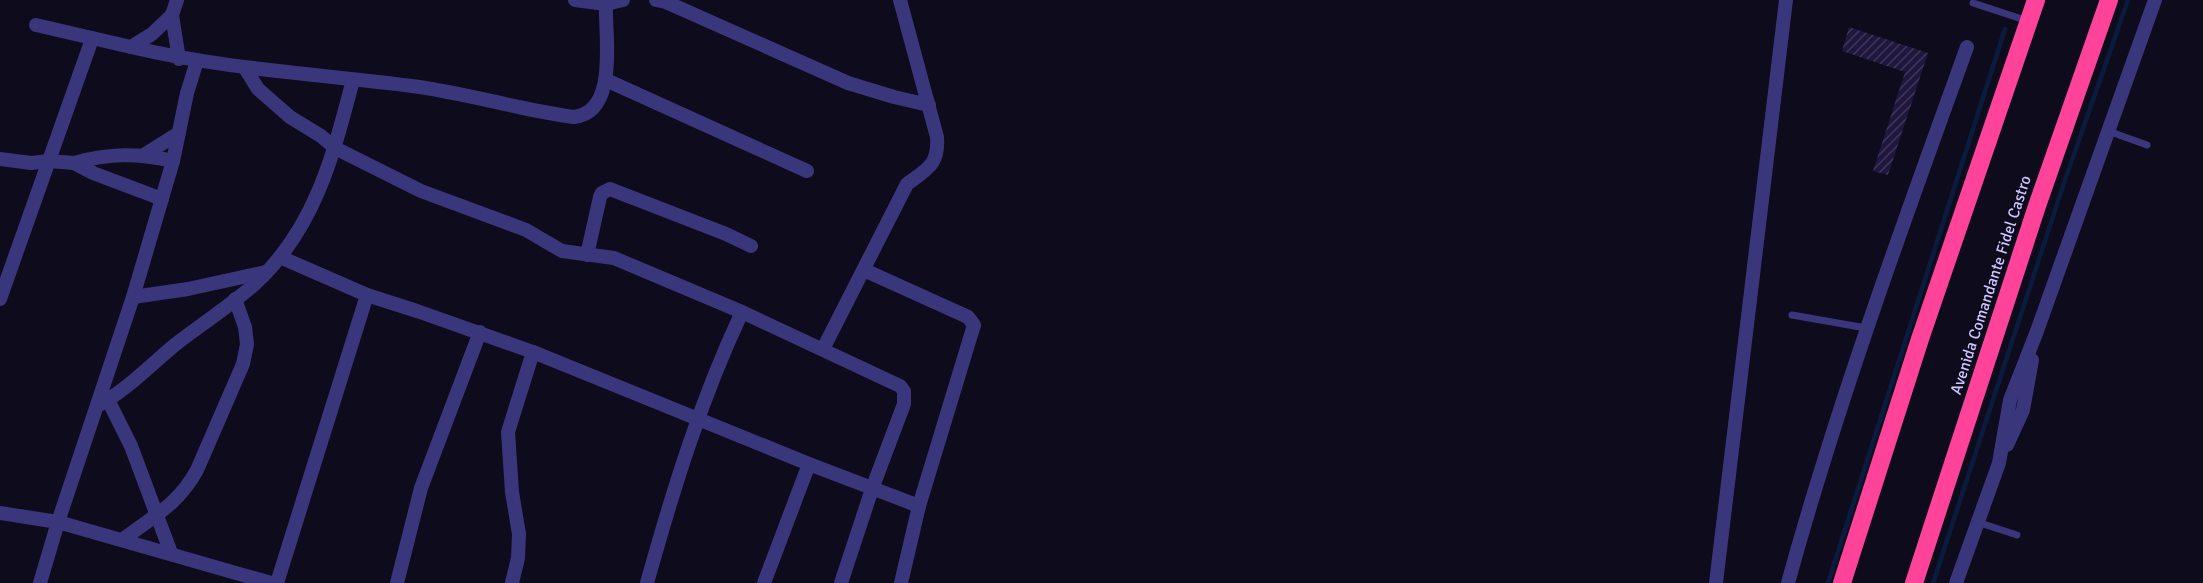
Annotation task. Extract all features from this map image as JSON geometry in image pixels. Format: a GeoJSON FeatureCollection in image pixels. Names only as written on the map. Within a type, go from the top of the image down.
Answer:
{"type":"FeatureCollection","features":[{"type":"Feature","properties":{"kind":"highway"},"geometry":{"type":"LineString","coordinates":[[1842,583],[1924,328],[2036,0]]}},
{"type":"Feature","properties":{"kind":"highway","name":"Avenida Comandante Fidel Castro"},"geometry":{"type":"LineString","coordinates":[[1914,583],[2034,217],[2109,0]]}},
{"type":"Feature","properties":{"kind":"street"},"geometry":{"type":"LineString","coordinates":[[177,0],[172,15],[179,58]]}},
{"type":"Feature","properties":{"kind":"street"},"geometry":{"type":"LineString","coordinates":[[576,0],[606,2],[623,0]]}},
{"type":"Feature","properties":{"kind":"street"},"geometry":{"type":"LineString","coordinates":[[656,0],[676,6],[848,83],[929,105]]}},
{"type":"Feature","properties":{"kind":"street"},"geometry":{"type":"LineString","coordinates":[[823,349],[907,184],[927,170],[936,157],[937,137],[900,0]]}},
{"type":"Feature","properties":{"kind":"street"},"geometry":{"type":"LineString","coordinates":[[1716,583],[1786,0]]}},
{"type":"Feature","properties":{"kind":"street"},"geometry":{"type":"LineString","coordinates":[[1956,583],[1976,522],[2023,410],[2037,331],[2155,0]]}},
{"type":"Feature","properties":{"kind":"street"},"geometry":{"type":"LineString","coordinates":[[36,26],[179,58],[245,68],[413,86],[581,117],[592,109],[604,91],[606,2]]}},
{"type":"Feature","properties":{"kind":"street"},"geometry":{"type":"LineString","coordinates":[[131,47],[152,34],[172,15]]}},
{"type":"Feature","properties":{"kind":"street"},"geometry":{"type":"LineString","coordinates":[[0,299],[92,39]]}},
{"type":"Feature","properties":{"kind":"street"},"geometry":{"type":"LineString","coordinates":[[1788,583],[1841,401],[1967,47]]}},
{"type":"Feature","properties":{"kind":"street"},"geometry":{"type":"LineString","coordinates":[[40,583],[58,522],[102,403],[173,161],[187,93],[197,61]]}},
{"type":"Feature","properties":{"kind":"street"},"geometry":{"type":"LineString","coordinates":[[245,68],[258,89],[276,107],[321,136],[335,148],[421,191],[526,230],[562,251],[614,258],[742,312],[896,384],[904,391],[902,412],[872,489],[841,583]]}},
{"type":"Feature","properties":{"kind":"street"},"geometry":{"type":"LineString","coordinates":[[102,403],[235,299],[266,272],[293,241],[307,218],[335,148],[353,80]]}},
{"type":"Feature","properties":{"kind":"street"},"geometry":{"type":"LineString","coordinates":[[606,80],[807,171]]}},
{"type":"Feature","properties":{"kind":"street"},"geometry":{"type":"LineString","coordinates":[[144,155],[179,134]]}},
{"type":"Feature","properties":{"kind":"street"},"geometry":{"type":"LineString","coordinates":[[0,159],[32,164],[49,161],[74,163],[93,158],[144,155],[173,161]]}},
{"type":"Feature","properties":{"kind":"street"},"geometry":{"type":"LineString","coordinates":[[74,163],[93,173],[162,199]]}},
{"type":"Feature","properties":{"kind":"street"},"geometry":{"type":"LineString","coordinates":[[587,255],[600,197],[610,189],[751,246]]}},
{"type":"Feature","properties":{"kind":"street"},"geometry":{"type":"LineString","coordinates":[[280,257],[367,295],[533,352],[809,464],[920,506]]}},
{"type":"Feature","properties":{"kind":"street"},"geometry":{"type":"LineString","coordinates":[[864,270],[968,318],[974,325],[920,506],[901,583]]}},
{"type":"Feature","properties":{"kind":"street"},"geometry":{"type":"LineString","coordinates":[[133,297],[188,289],[266,272]]}},
{"type":"Feature","properties":{"kind":"street"},"geometry":{"type":"LineString","coordinates":[[277,583],[367,295]]}},
{"type":"Feature","properties":{"kind":"street"},"geometry":{"type":"LineString","coordinates":[[122,540],[159,515],[189,485],[243,364],[247,344],[246,327],[235,299]]}},
{"type":"Feature","properties":{"kind":"street"},"geometry":{"type":"LineString","coordinates":[[647,583],[696,419],[742,312]]}},
{"type":"Feature","properties":{"kind":"street"},"geometry":{"type":"LineString","coordinates":[[397,583],[421,488],[480,332]]}},
{"type":"Feature","properties":{"kind":"street"},"geometry":{"type":"LineString","coordinates":[[512,583],[518,558],[519,534],[512,492],[508,432],[533,352]]}},
{"type":"Feature","properties":{"kind":"street"},"geometry":{"type":"LineString","coordinates":[[102,403],[131,446],[159,515],[171,553]]}},
{"type":"Feature","properties":{"kind":"street"},"geometry":{"type":"LineString","coordinates":[[764,583],[809,464]]}},
{"type":"Feature","properties":{"kind":"street"},"geometry":{"type":"LineString","coordinates":[[0,513],[58,522],[171,553],[251,580],[271,583]]}},
{"type":"Feature","properties":{"kind":"street"},"geometry":{"type":"LineString","coordinates":[[1964,583],[1976,522]]}},
{"type":"Feature","properties":{"kind":"lane"},"geometry":{"type":"LineString","coordinates":[[1973,3],[2028,21]]}},
{"type":"Feature","properties":{"kind":"lane"},"geometry":{"type":"LineString","coordinates":[[2108,131],[2147,145]]}},
{"type":"Feature","properties":{"kind":"lane"},"geometry":{"type":"LineString","coordinates":[[1792,315],[1866,328]]}},
{"type":"Feature","properties":{"kind":"lane"},"geometry":{"type":"LineString","coordinates":[[1976,522],[2017,535]]}},
{"type":"Feature","properties":{"kind":"building"},"geometry":{"type":"Polygon","coordinates":[[[1849,27],[1928,53],[1888,175],[1873,171],[1905,72],[1842,51],[1849,27]]]}},
{"type":"Feature","properties":{"kind":"waterway"},"geometry":{"type":"LineString","coordinates":[[1933,583],[2064,183],[2128,0]]}},
{"type":"Feature","properties":{"kind":"waterway"},"geometry":{"type":"LineString","coordinates":[[1828,583],[2005,29]]}}]}
